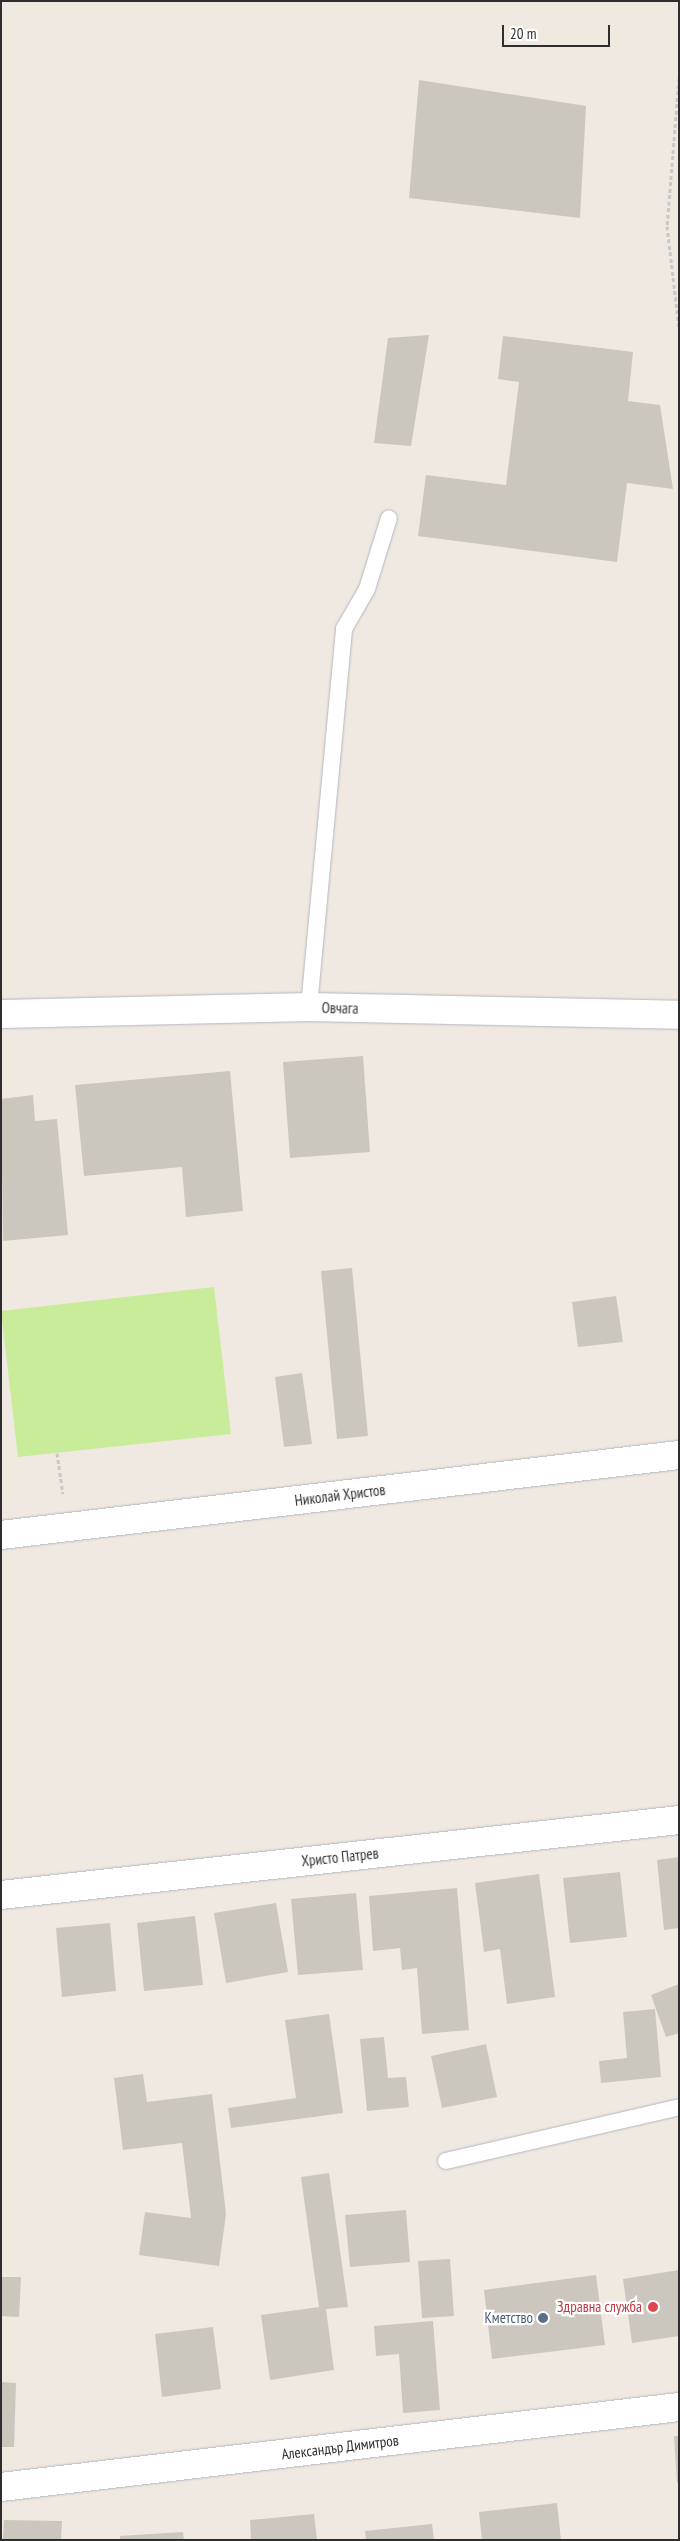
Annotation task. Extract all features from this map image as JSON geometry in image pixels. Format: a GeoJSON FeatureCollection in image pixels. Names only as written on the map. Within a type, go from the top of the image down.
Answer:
{"type":"FeatureCollection","features":[{"type":"Feature","properties":{"kind":"street","name":"Овчага"},"geometry":{"type":"LineString","coordinates":[[1,1014],[309,1007],[679,1015]]}},
{"type":"Feature","properties":{"kind":"street","name":"Николай Христов"},"geometry":{"type":"LineString","coordinates":[[1,1535],[679,1455]]}},
{"type":"Feature","properties":{"kind":"street","name":"Христо Патрев"},"geometry":{"type":"LineString","coordinates":[[1,1894],[679,1820]]}},
{"type":"Feature","properties":{"kind":"street","name":"Александър Димитров"},"geometry":{"type":"LineString","coordinates":[[1,2487],[679,2407]]}},
{"type":"Feature","properties":{"kind":"lane"},"geometry":{"type":"LineString","coordinates":[[309,1007],[344,629],[367,589],[389,518]]}},
{"type":"Feature","properties":{"kind":"lane"},"geometry":{"type":"LineString","coordinates":[[446,2161],[679,2107]]}},
{"type":"Feature","properties":{"kind":"path"},"geometry":{"type":"LineString","coordinates":[[679,78],[667,226],[679,328]]}},
{"type":"Feature","properties":{"kind":"path"},"geometry":{"type":"LineString","coordinates":[[57,1453],[67,1527]]}},
{"type":"Feature","properties":{"kind":"green space"},"geometry":{"type":"Polygon","coordinates":[[[214,1287],[231,1434],[18,1457],[1,1311],[214,1287]]]}},
{"type":"Feature","properties":{"kind":"building"},"geometry":{"type":"Polygon","coordinates":[[[419,80],[586,106],[580,218],[409,198],[419,80]]]}},
{"type":"Feature","properties":{"kind":"building"},"geometry":{"type":"Polygon","coordinates":[[[429,335],[411,446],[374,443],[388,338],[429,335]]]}},
{"type":"Feature","properties":{"kind":"building"},"geometry":{"type":"Polygon","coordinates":[[[503,336],[633,352],[628,401],[660,405],[673,489],[627,483],[617,562],[418,536],[426,475],[506,485],[519,382],[498,379],[503,336]]]}},
{"type":"Feature","properties":{"kind":"building"},"geometry":{"type":"Polygon","coordinates":[[[363,1056],[370,1152],[290,1158],[283,1062],[363,1056]]]}},
{"type":"Feature","properties":{"kind":"building"},"geometry":{"type":"Polygon","coordinates":[[[230,1071],[243,1211],[186,1217],[182,1167],[84,1176],[75,1085],[230,1071]]]}},
{"type":"Feature","properties":{"kind":"building"},"geometry":{"type":"Polygon","coordinates":[[[33,1095],[35,1121],[57,1119],[68,1235],[3,1241],[1,1099],[33,1095]]]}},
{"type":"Feature","properties":{"kind":"building"},"geometry":{"type":"Polygon","coordinates":[[[352,1268],[368,1436],[337,1439],[321,1271],[352,1268]]]}},
{"type":"Feature","properties":{"kind":"building"},"geometry":{"type":"Polygon","coordinates":[[[616,1296],[623,1342],[578,1347],[572,1302],[616,1296]]]}},
{"type":"Feature","properties":{"kind":"building"},"geometry":{"type":"Polygon","coordinates":[[[302,1373],[312,1444],[284,1447],[275,1377],[302,1373]]]}},
{"type":"Feature","properties":{"kind":"building"},"geometry":{"type":"Polygon","coordinates":[[[679,1857],[679,1928],[664,1930],[657,1860],[679,1857]]]}},
{"type":"Feature","properties":{"kind":"building"},"geometry":{"type":"Polygon","coordinates":[[[620,1872],[627,1937],[570,1943],[563,1878],[620,1872]]]}},
{"type":"Feature","properties":{"kind":"building"},"geometry":{"type":"Polygon","coordinates":[[[539,1874],[555,1997],[507,2004],[500,1949],[484,1952],[475,1883],[539,1874]]]}},
{"type":"Feature","properties":{"kind":"building"},"geometry":{"type":"Polygon","coordinates":[[[457,1888],[469,2030],[422,2034],[417,1968],[402,1970],[400,1948],[373,1951],[369,1896],[457,1888]]]}},
{"type":"Feature","properties":{"kind":"building"},"geometry":{"type":"Polygon","coordinates":[[[356,1893],[363,1970],[298,1975],[291,1899],[356,1893]]]}},
{"type":"Feature","properties":{"kind":"building"},"geometry":{"type":"Polygon","coordinates":[[[276,1903],[288,1972],[226,1983],[214,1913],[276,1903]]]}},
{"type":"Feature","properties":{"kind":"building"},"geometry":{"type":"Polygon","coordinates":[[[195,1916],[203,1985],[144,1991],[137,1923],[195,1916]]]}},
{"type":"Feature","properties":{"kind":"building"},"geometry":{"type":"Polygon","coordinates":[[[110,1923],[116,1991],[62,1997],[56,1928],[110,1923]]]}},
{"type":"Feature","properties":{"kind":"building"},"geometry":{"type":"Polygon","coordinates":[[[679,1984],[679,2033],[666,2037],[651,1995],[679,1984]]]}},
{"type":"Feature","properties":{"kind":"building"},"geometry":{"type":"Polygon","coordinates":[[[655,2009],[661,2077],[601,2083],[599,2061],[627,2058],[623,2012],[655,2009]]]}},
{"type":"Feature","properties":{"kind":"building"},"geometry":{"type":"Polygon","coordinates":[[[329,2014],[343,2113],[231,2128],[228,2108],[296,2098],[285,2020],[329,2014]]]}},
{"type":"Feature","properties":{"kind":"building"},"geometry":{"type":"Polygon","coordinates":[[[384,2037],[388,2078],[406,2077],[409,2107],[367,2111],[360,2039],[384,2037]]]}},
{"type":"Feature","properties":{"kind":"building"},"geometry":{"type":"Polygon","coordinates":[[[486,2044],[497,2097],[442,2108],[431,2056],[486,2044]]]}},
{"type":"Feature","properties":{"kind":"building"},"geometry":{"type":"Polygon","coordinates":[[[143,2074],[147,2102],[212,2094],[226,2214],[219,2266],[139,2255],[145,2212],[191,2218],[182,2143],[123,2150],[114,2078],[143,2074]]]}},
{"type":"Feature","properties":{"kind":"building"},"geometry":{"type":"Polygon","coordinates":[[[329,2173],[348,2307],[326,2309],[334,2370],[270,2380],[261,2315],[319,2307],[301,2177],[329,2173]]]}},
{"type":"Feature","properties":{"kind":"building"},"geometry":{"type":"Polygon","coordinates":[[[406,2210],[410,2262],[350,2267],[345,2215],[406,2210]]]}},
{"type":"Feature","properties":{"kind":"building"},"geometry":{"type":"Polygon","coordinates":[[[450,2259],[454,2316],[422,2318],[418,2261],[450,2259]]]}},
{"type":"Feature","properties":{"kind":"building","name":"Здравна служба"},"geometry":{"type":"Polygon","coordinates":[[[679,2270],[679,2336],[632,2343],[623,2279],[679,2270]]]}},
{"type":"Feature","properties":{"kind":"building"},"geometry":{"type":"Polygon","coordinates":[[[596,2275],[605,2345],[492,2359],[484,2290],[596,2275]]]}},
{"type":"Feature","properties":{"kind":"building"},"geometry":{"type":"Polygon","coordinates":[[[1,2277],[21,2277],[19,2317],[1,2316],[1,2277]]]}},
{"type":"Feature","properties":{"kind":"building"},"geometry":{"type":"Polygon","coordinates":[[[433,2321],[440,2410],[403,2413],[399,2354],[376,2356],[374,2326],[433,2321]]]}},
{"type":"Feature","properties":{"kind":"building"},"geometry":{"type":"Polygon","coordinates":[[[213,2327],[221,2389],[162,2397],[155,2334],[213,2327]]]}},
{"type":"Feature","properties":{"kind":"building"},"geometry":{"type":"Polygon","coordinates":[[[1,2382],[16,2383],[14,2447],[1,2447],[1,2382]]]}},
{"type":"Feature","properties":{"kind":"building"},"geometry":{"type":"Polygon","coordinates":[[[674,2436],[679,2436],[679,2483],[677,2483],[674,2436]]]}},
{"type":"Feature","properties":{"kind":"building"},"geometry":{"type":"Polygon","coordinates":[[[557,2503],[561,2540],[482,2540],[479,2512],[557,2503]]]}},
{"type":"Feature","properties":{"kind":"building"},"geometry":{"type":"Polygon","coordinates":[[[314,2514],[317,2540],[251,2540],[250,2520],[314,2514]]]}},
{"type":"Feature","properties":{"kind":"building"},"geometry":{"type":"Polygon","coordinates":[[[4,2520],[62,2521],[61,2540],[3,2540],[4,2520]]]}},
{"type":"Feature","properties":{"kind":"building"},"geometry":{"type":"Polygon","coordinates":[[[432,2524],[434,2540],[366,2540],[365,2531],[432,2524]]]}},
{"type":"Feature","properties":{"kind":"building"},"geometry":{"type":"Polygon","coordinates":[[[183,2532],[184,2540],[120,2540],[120,2536],[183,2532]]]}},
{"type":"Feature","properties":{"kind":"place","name":"Здравна служба"},"geometry":{"type":"Point","coordinates":[653,2307]}},
{"type":"Feature","properties":{"kind":"place","name":"Кметство"},"geometry":{"type":"Point","coordinates":[543,2318]}}]}
